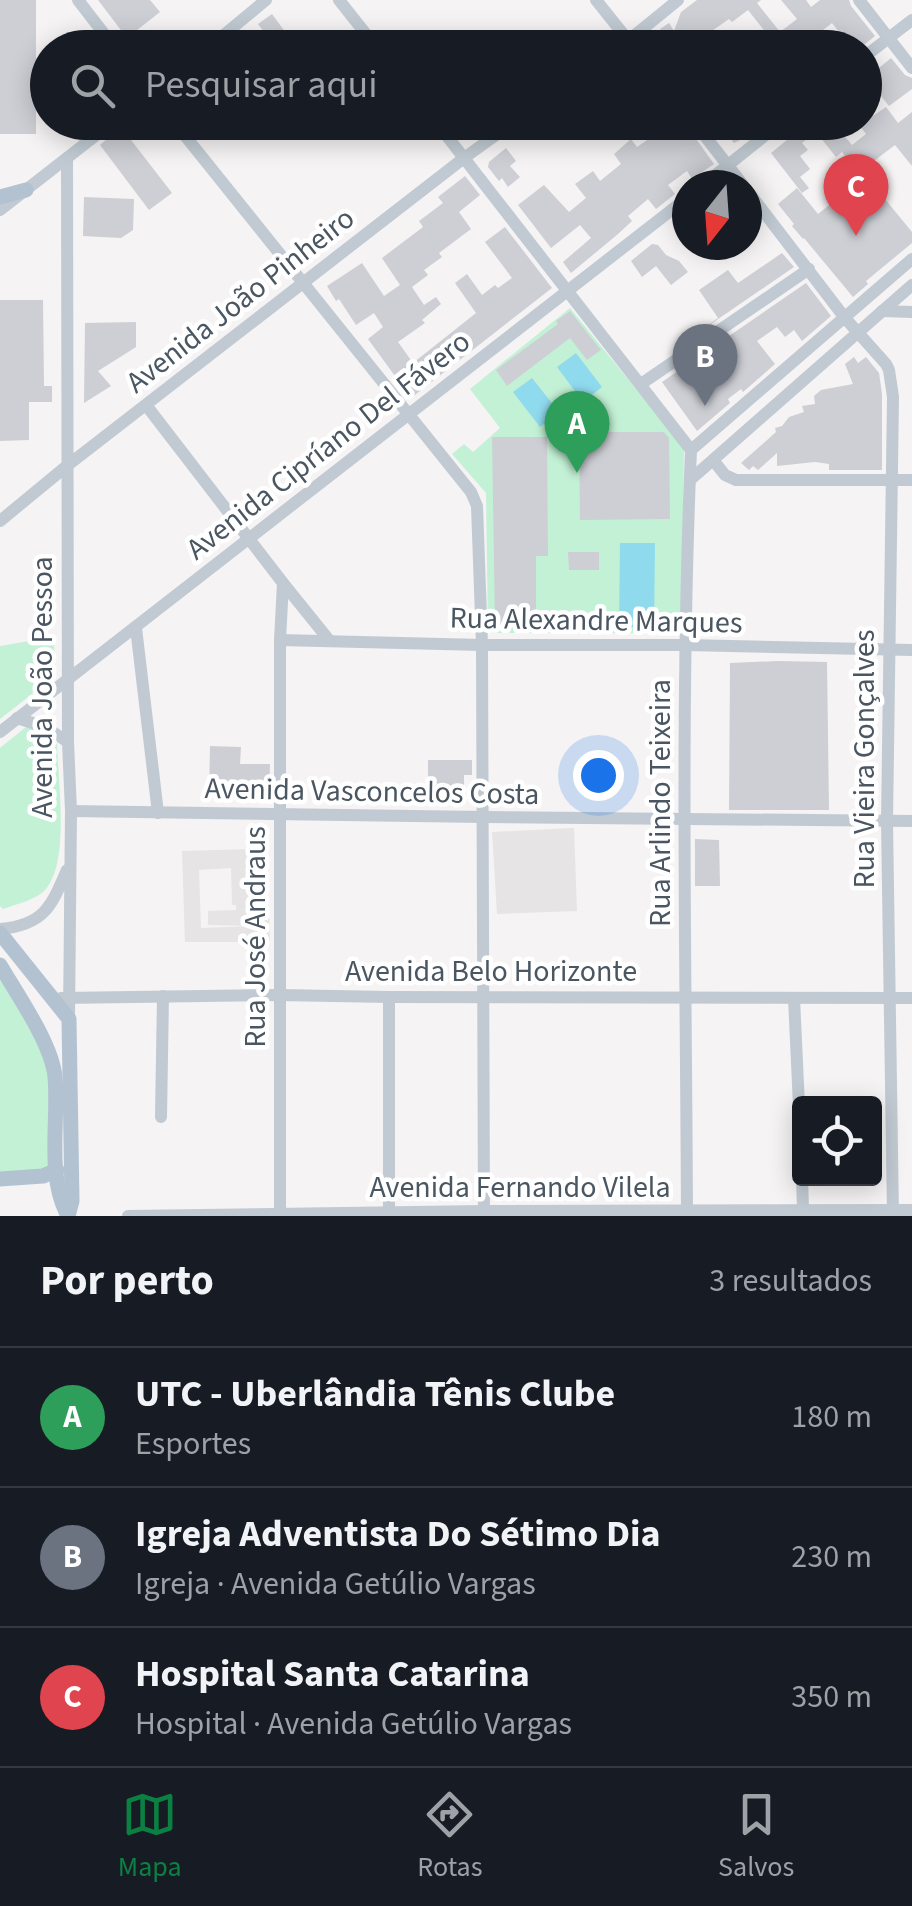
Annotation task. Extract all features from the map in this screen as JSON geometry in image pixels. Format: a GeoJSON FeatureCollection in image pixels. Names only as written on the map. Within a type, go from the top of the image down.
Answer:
{"type":"FeatureCollection","features":[{"type":"Feature","properties":{"kind":"main road"},"geometry":{"type":"LineString","coordinates":[[0,197],[26,190]]}},
{"type":"Feature","properties":{"kind":"main road"},"geometry":{"type":"LineString","coordinates":[[0,931],[6,952],[62,998],[69,1018],[72,1202],[68,1216]]}},
{"type":"Feature","properties":{"kind":"main road"},"geometry":{"type":"LineString","coordinates":[[0,965],[48,1050],[55,1073],[57,1170],[62,1204],[68,1216]]}},
{"type":"Feature","properties":{"kind":"main road"},"geometry":{"type":"LineString","coordinates":[[0,1178],[42,1176],[57,1170]]}},
{"type":"Feature","properties":{"kind":"street"},"geometry":{"type":"LineString","coordinates":[[78,0],[101,30]]}},
{"type":"Feature","properties":{"kind":"street"},"geometry":{"type":"LineString","coordinates":[[230,30],[266,0]]}},
{"type":"Feature","properties":{"kind":"street"},"geometry":{"type":"LineString","coordinates":[[339,0],[363,30]]}},
{"type":"Feature","properties":{"kind":"street"},"geometry":{"type":"LineString","coordinates":[[596,0],[617,30]]}},
{"type":"Feature","properties":{"kind":"street"},"geometry":{"type":"LineString","coordinates":[[644,30],[678,0]]}},
{"type":"Feature","properties":{"kind":"street"},"geometry":{"type":"LineString","coordinates":[[859,0],[912,68]]}},
{"type":"Feature","properties":{"kind":"street"},"geometry":{"type":"LineString","coordinates":[[882,43],[912,20]]}},
{"type":"Feature","properties":{"kind":"street"},"geometry":{"type":"LineString","coordinates":[[0,210],[90,140]]}},
{"type":"Feature","properties":{"kind":"street"},"geometry":{"type":"LineString","coordinates":[[189,140],[470,492],[477,506],[482,645],[484,1213]]}},
{"type":"Feature","properties":{"kind":"street"},"geometry":{"type":"LineString","coordinates":[[450,140],[691,450],[912,258]]}},
{"type":"Feature","properties":{"kind":"street","name":"Avenida João Pinheiro"},"geometry":{"type":"LineString","coordinates":[[0,521],[489,140]]}},
{"type":"Feature","properties":{"kind":"street","name":"Rua Vieira Gonçalves"},"geometry":{"type":"LineString","coordinates":[[708,140],[731,170]]}},
{"type":"Feature","properties":{"kind":"street"},"geometry":{"type":"LineString","coordinates":[[723,170],[760,140]]}},
{"type":"Feature","properties":{"kind":"street","name":"Avenida João Pessoa"},"geometry":{"type":"LineString","coordinates":[[62,998],[71,812],[67,158]]}},
{"type":"Feature","properties":{"kind":"street","name":"Rua Vieira Gonçalves"},"geometry":{"type":"LineString","coordinates":[[762,209],[845,318],[881,357],[889,370],[893,397],[886,821],[893,1213]]}},
{"type":"Feature","properties":{"kind":"street","name":"Avenida Cipríano Del Fávero"},"geometry":{"type":"LineString","coordinates":[[0,732],[672,210]]}},
{"type":"Feature","properties":{"kind":"street"},"geometry":{"type":"LineString","coordinates":[[641,384],[810,269]]}},
{"type":"Feature","properties":{"kind":"street"},"geometry":{"type":"LineString","coordinates":[[690,480],[912,285]]}},
{"type":"Feature","properties":{"kind":"street"},"geometry":{"type":"LineString","coordinates":[[882,311],[912,312]]}},
{"type":"Feature","properties":{"kind":"street"},"geometry":{"type":"LineString","coordinates":[[780,374],[792,390]]}},
{"type":"Feature","properties":{"kind":"street"},"geometry":{"type":"LineString","coordinates":[[146,405],[329,640]]}},
{"type":"Feature","properties":{"kind":"street","name":"Rua Arlindo Teixeira"},"geometry":{"type":"LineString","coordinates":[[687,1214],[684,819],[691,450]]}},
{"type":"Feature","properties":{"kind":"street"},"geometry":{"type":"LineString","coordinates":[[712,460],[724,475],[736,480],[912,480]]}},
{"type":"Feature","properties":{"kind":"street","name":"Rua José Andraus"},"geometry":{"type":"LineString","coordinates":[[280,1214],[283,584]]}},
{"type":"Feature","properties":{"kind":"street"},"geometry":{"type":"LineString","coordinates":[[136,628],[158,813]]}},
{"type":"Feature","properties":{"kind":"street","name":"Rua Alexandre Marques"},"geometry":{"type":"LineString","coordinates":[[280,640],[912,650]]}},
{"type":"Feature","properties":{"kind":"street"},"geometry":{"type":"LineString","coordinates":[[17,718],[45,726],[68,742]]}},
{"type":"Feature","properties":{"kind":"street","name":"Avenida Vasconcelos Costa"},"geometry":{"type":"LineString","coordinates":[[71,812],[912,821]]}},
{"type":"Feature","properties":{"kind":"street"},"geometry":{"type":"LineString","coordinates":[[0,931],[20,927],[42,915],[56,896],[70,863]]}},
{"type":"Feature","properties":{"kind":"street"},"geometry":{"type":"LineString","coordinates":[[161,1117],[162,996]]}},
{"type":"Feature","properties":{"kind":"street"},"geometry":{"type":"LineString","coordinates":[[389,997],[389,1212]]}},
{"type":"Feature","properties":{"kind":"street","name":"Avenida Belo Horizonte"},"geometry":{"type":"LineString","coordinates":[[62,998],[912,998]]}},
{"type":"Feature","properties":{"kind":"street"},"geometry":{"type":"LineString","coordinates":[[794,998],[799,1096]]}},
{"type":"Feature","properties":{"kind":"street"},"geometry":{"type":"LineString","coordinates":[[802,1186],[803,1209]]}},
{"type":"Feature","properties":{"kind":"street","name":"Avenida Fernando Vilela"},"geometry":{"type":"LineString","coordinates":[[128,1216],[912,1210]]}},
{"type":"Feature","properties":{"kind":"shaded area"},"geometry":{"type":"Polygon","coordinates":[[[574,828],[577,911],[497,914],[492,832],[574,828]]]}},
{"type":"Feature","properties":{"kind":"shaded area"},"geometry":{"type":"Polygon","coordinates":[[[251,849],[253,908],[269,908],[270,942],[185,942],[182,851],[251,849]],[[231,868],[199,870],[201,928],[256,926],[208,925],[208,911],[236,910],[236,905],[232,905],[231,868]]]}},
{"type":"Feature","properties":{"kind":"green space"},"geometry":{"type":"Polygon","coordinates":[[[570,308],[684,448],[681,633],[488,633],[486,493],[452,454],[464,444],[473,452],[500,428],[470,389],[570,308]]]}},
{"type":"Feature","properties":{"kind":"green space"},"geometry":{"type":"Polygon","coordinates":[[[35,640],[54,645],[56,675],[0,719],[0,646],[35,640]]]}},
{"type":"Feature","properties":{"kind":"green space"},"geometry":{"type":"Polygon","coordinates":[[[31,723],[47,732],[57,744],[61,821],[58,861],[45,890],[3,909],[0,748],[31,723]]]}},
{"type":"Feature","properties":{"kind":"green space"},"geometry":{"type":"Polygon","coordinates":[[[0,965],[48,1050],[57,1170],[0,1179],[0,965]]]}},
{"type":"Feature","properties":{"kind":"water"},"geometry":{"type":"Polygon","coordinates":[[[576,353],[602,387],[583,402],[557,367],[576,353]]]}},
{"type":"Feature","properties":{"kind":"water"},"geometry":{"type":"Polygon","coordinates":[[[532,378],[559,412],[540,427],[513,392],[532,378]]]}},
{"type":"Feature","properties":{"kind":"water"},"geometry":{"type":"Polygon","coordinates":[[[620,543],[655,543],[654,627],[619,627],[620,543]]]}},
{"type":"Feature","properties":{"kind":"building"},"geometry":{"type":"Polygon","coordinates":[[[0,0],[36,0],[36,30],[30,30],[30,134],[0,134],[0,0]]]}},
{"type":"Feature","properties":{"kind":"building"},"geometry":{"type":"Polygon","coordinates":[[[98,0],[150,0],[160,12],[137,30],[121,30],[98,0]]]}},
{"type":"Feature","properties":{"kind":"building"},"geometry":{"type":"Polygon","coordinates":[[[697,0],[761,0],[757,3],[778,30],[764,30],[748,10],[713,30],[674,30],[681,12],[697,0]]]}},
{"type":"Feature","properties":{"kind":"building"},"geometry":{"type":"Polygon","coordinates":[[[781,0],[806,0],[811,7],[820,0],[849,0],[870,30],[838,30],[832,23],[823,30],[783,30],[797,19],[781,0]]]}},
{"type":"Feature","properties":{"kind":"building"},"geometry":{"type":"Polygon","coordinates":[[[272,14],[284,30],[262,30],[258,24],[272,14]]]}},
{"type":"Feature","properties":{"kind":"building"},"geometry":{"type":"Polygon","coordinates":[[[891,58],[912,78],[912,89],[889,106],[882,97],[882,66],[891,58]]]}},
{"type":"Feature","properties":{"kind":"building"},"geometry":{"type":"Polygon","coordinates":[[[886,107],[898,123],[912,112],[912,166],[895,145],[858,173],[842,152],[836,157],[822,140],[848,140],[852,145],[858,140],[882,140],[882,110],[886,107]]]}},
{"type":"Feature","properties":{"kind":"building"},"geometry":{"type":"Polygon","coordinates":[[[106,140],[131,140],[172,193],[149,210],[100,145],[106,140]]]}},
{"type":"Feature","properties":{"kind":"building"},"geometry":{"type":"Polygon","coordinates":[[[632,140],[637,147],[647,140],[697,140],[714,164],[705,170],[672,170],[672,182],[668,185],[672,196],[656,209],[648,199],[628,216],[632,221],[571,273],[563,262],[591,238],[580,225],[551,248],[518,205],[544,185],[569,212],[586,198],[575,184],[593,171],[600,181],[621,164],[614,154],[632,140]]]}},
{"type":"Feature","properties":{"kind":"building"},"geometry":{"type":"Polygon","coordinates":[[[787,140],[806,140],[802,143],[808,150],[800,156],[810,169],[800,177],[809,188],[802,193],[771,153],[787,140]]]}},
{"type":"Feature","properties":{"kind":"building"},"geometry":{"type":"Polygon","coordinates":[[[506,148],[516,161],[510,166],[520,177],[508,187],[488,167],[506,148]]]}},
{"type":"Feature","properties":{"kind":"building"},"geometry":{"type":"Polygon","coordinates":[[[465,176],[480,195],[459,212],[471,229],[439,253],[442,257],[424,270],[428,275],[412,287],[424,305],[436,297],[441,304],[422,320],[425,323],[398,342],[413,363],[476,313],[455,283],[467,274],[482,295],[512,278],[485,242],[505,227],[552,288],[411,398],[368,339],[383,327],[374,313],[356,325],[327,286],[362,263],[384,296],[400,285],[382,258],[423,227],[419,221],[443,203],[438,197],[465,176]]]}},
{"type":"Feature","properties":{"kind":"building"},"geometry":{"type":"Polygon","coordinates":[[[866,176],[912,232],[912,243],[866,281],[868,284],[853,297],[778,204],[797,188],[818,214],[866,176]]]}},
{"type":"Feature","properties":{"kind":"building"},"geometry":{"type":"Polygon","coordinates":[[[84,197],[134,199],[133,230],[121,238],[83,236],[84,197]]]}},
{"type":"Feature","properties":{"kind":"building"},"geometry":{"type":"Polygon","coordinates":[[[652,244],[658,245],[688,272],[671,285],[656,266],[642,277],[631,261],[652,244]]]}},
{"type":"Feature","properties":{"kind":"building"},"geometry":{"type":"Polygon","coordinates":[[[782,253],[794,267],[686,341],[718,318],[699,290],[728,270],[738,283],[782,253]]]}},
{"type":"Feature","properties":{"kind":"building"},"geometry":{"type":"Polygon","coordinates":[[[806,283],[831,316],[802,341],[794,330],[785,337],[777,327],[757,341],[775,364],[743,392],[741,389],[728,399],[730,403],[697,431],[662,382],[806,283]]]}},
{"type":"Feature","properties":{"kind":"building"},"geometry":{"type":"Polygon","coordinates":[[[0,300],[43,300],[44,386],[52,386],[52,402],[29,402],[29,440],[0,441],[0,300]]]}},
{"type":"Feature","properties":{"kind":"building"},"geometry":{"type":"Polygon","coordinates":[[[570,311],[601,350],[587,360],[570,338],[507,386],[496,370],[570,311]]]}},
{"type":"Feature","properties":{"kind":"building"},"geometry":{"type":"Polygon","coordinates":[[[136,322],[136,347],[98,371],[111,386],[84,403],[85,323],[136,322]]]}},
{"type":"Feature","properties":{"kind":"building"},"geometry":{"type":"Polygon","coordinates":[[[854,357],[858,363],[866,357],[879,373],[882,470],[829,470],[829,464],[815,462],[777,466],[777,453],[758,470],[753,466],[749,470],[741,463],[776,432],[775,428],[804,412],[802,406],[815,404],[814,396],[821,390],[853,384],[845,364],[854,357]]]}},
{"type":"Feature","properties":{"kind":"building"},"geometry":{"type":"Polygon","coordinates":[[[579,432],[664,432],[669,438],[670,519],[580,520],[579,432]]]}},
{"type":"Feature","properties":{"kind":"building"},"geometry":{"type":"Polygon","coordinates":[[[492,437],[547,437],[548,556],[536,556],[536,623],[495,624],[492,437]]]}},
{"type":"Feature","properties":{"kind":"building"},"geometry":{"type":"Polygon","coordinates":[[[568,552],[599,552],[599,570],[569,570],[568,552]]]}},
{"type":"Feature","properties":{"kind":"building"},"geometry":{"type":"Polygon","coordinates":[[[827,662],[829,810],[729,810],[730,663],[827,662]]]}},
{"type":"Feature","properties":{"kind":"building"},"geometry":{"type":"Polygon","coordinates":[[[210,746],[241,747],[240,764],[270,764],[269,796],[209,795],[210,746]]]}},
{"type":"Feature","properties":{"kind":"building"},"geometry":{"type":"Polygon","coordinates":[[[428,760],[472,760],[472,775],[464,775],[464,786],[428,786],[428,760]]]}},
{"type":"Feature","properties":{"kind":"building"},"geometry":{"type":"Polygon","coordinates":[[[695,839],[719,840],[720,886],[695,886],[695,839]]]}},
{"type":"Feature","properties":{"kind":"place","name":"Hospital Santa Catarina"},"geometry":{"type":"Point","coordinates":[856,236]}},
{"type":"Feature","properties":{"kind":"place","name":"Igreja Adventista Do Sétimo Dia"},"geometry":{"type":"Point","coordinates":[705,406]}},
{"type":"Feature","properties":{"kind":"place","name":"UTC - Uberlândia Tênis Clube"},"geometry":{"type":"Point","coordinates":[577,473]}}]}
